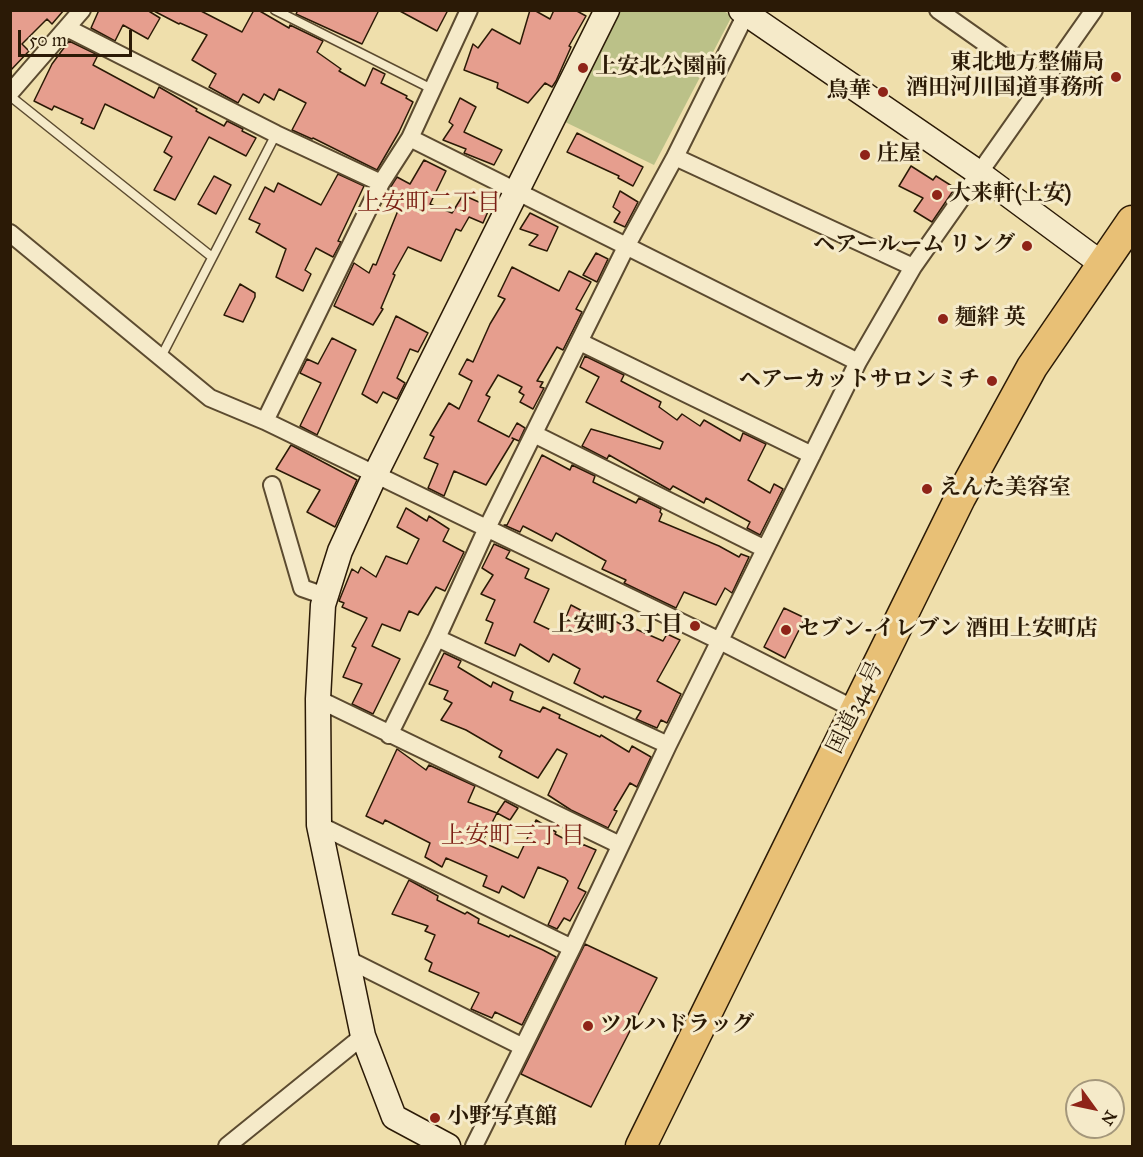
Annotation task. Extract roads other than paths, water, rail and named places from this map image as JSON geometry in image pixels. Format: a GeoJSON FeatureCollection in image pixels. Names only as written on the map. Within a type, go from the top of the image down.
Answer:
{"type":"FeatureCollection","features":[{"type":"Feature","properties":{"kind":"highway","name":"国道344号"},"geometry":{"type":"LineString","coordinates":[[641,1146],[960,498],[1032,368],[1132,221]]}},
{"type":"Feature","properties":{"kind":"street"},"geometry":{"type":"LineString","coordinates":[[10,95],[82,10]]}},
{"type":"Feature","properties":{"kind":"street"},"geometry":{"type":"LineString","coordinates":[[265,421],[381,183],[410,138],[469,10]]}},
{"type":"Feature","properties":{"kind":"street"},"geometry":{"type":"LineString","coordinates":[[448,1146],[394,1117],[363,1036],[319,825],[318,699],[322,605],[340,551],[375,475],[607,10]]}},
{"type":"Feature","properties":{"kind":"street"},"geometry":{"type":"LineString","coordinates":[[938,10],[1043,84]]}},
{"type":"Feature","properties":{"kind":"street"},"geometry":{"type":"LineString","coordinates":[[474,1146],[572,948],[668,745],[858,362],[913,267],[1094,10]]}},
{"type":"Feature","properties":{"kind":"street"},"geometry":{"type":"LineString","coordinates":[[389,735],[437,638],[487,528],[627,245],[675,157],[745,11],[980,173],[1102,264]]}},
{"type":"Feature","properties":{"kind":"street"},"geometry":{"type":"LineString","coordinates":[[67,28],[276,134],[381,183]]}},
{"type":"Feature","properties":{"kind":"street"},"geometry":{"type":"LineString","coordinates":[[410,138],[858,362]]}},
{"type":"Feature","properties":{"kind":"street"},"geometry":{"type":"LineString","coordinates":[[675,157],[913,267]]}},
{"type":"Feature","properties":{"kind":"street"},"geometry":{"type":"LineString","coordinates":[[10,233],[210,398],[265,421],[487,528],[856,710]]}},
{"type":"Feature","properties":{"kind":"street"},"geometry":{"type":"LineString","coordinates":[[579,342],[812,455]]}},
{"type":"Feature","properties":{"kind":"street"},"geometry":{"type":"LineString","coordinates":[[534,434],[765,549]]}},
{"type":"Feature","properties":{"kind":"street"},"geometry":{"type":"LineString","coordinates":[[272,486],[302,588],[326,596]]}},
{"type":"Feature","properties":{"kind":"street"},"geometry":{"type":"LineString","coordinates":[[437,638],[668,745]]}},
{"type":"Feature","properties":{"kind":"street"},"geometry":{"type":"LineString","coordinates":[[318,699],[620,845]]}},
{"type":"Feature","properties":{"kind":"street"},"geometry":{"type":"LineString","coordinates":[[319,825],[572,948]]}},
{"type":"Feature","properties":{"kind":"street"},"geometry":{"type":"LineString","coordinates":[[347,958],[523,1047]]}},
{"type":"Feature","properties":{"kind":"street"},"geometry":{"type":"LineString","coordinates":[[227,1146],[363,1036]]}},
{"type":"Feature","properties":{"kind":"lane"},"geometry":{"type":"LineString","coordinates":[[275,10],[432,89]]}},
{"type":"Feature","properties":{"kind":"lane"},"geometry":{"type":"LineString","coordinates":[[10,95],[212,257]]}},
{"type":"Feature","properties":{"kind":"lane"},"geometry":{"type":"LineString","coordinates":[[161,357],[276,134]]}},
{"type":"Feature","properties":{"kind":"place","name":"上安北公園前"},"geometry":{"type":"Point","coordinates":[583,68]}},
{"type":"Feature","properties":{"kind":"place","name":"東北地方整備局 酒田河川国道事務所"},"geometry":{"type":"Point","coordinates":[1116,77]}},
{"type":"Feature","properties":{"kind":"place","name":"鳥華"},"geometry":{"type":"Point","coordinates":[883,92]}},
{"type":"Feature","properties":{"kind":"place","name":"庄屋"},"geometry":{"type":"Point","coordinates":[865,155]}},
{"type":"Feature","properties":{"kind":"place","name":"大来軒(上安)"},"geometry":{"type":"Point","coordinates":[937,195]}},
{"type":"Feature","properties":{"kind":"place","name":"ヘアールーム リング"},"geometry":{"type":"Point","coordinates":[1027,246]}},
{"type":"Feature","properties":{"kind":"place","name":"麺絆 英"},"geometry":{"type":"Point","coordinates":[943,319]}},
{"type":"Feature","properties":{"kind":"place","name":"ヘアーカットサロンミチ"},"geometry":{"type":"Point","coordinates":[992,381]}},
{"type":"Feature","properties":{"kind":"place","name":"えんた美容室"},"geometry":{"type":"Point","coordinates":[927,489]}},
{"type":"Feature","properties":{"kind":"place","name":"上安町３丁目"},"geometry":{"type":"Point","coordinates":[695,626]}},
{"type":"Feature","properties":{"kind":"place","name":"セブン-イレブン 酒田上安町店"},"geometry":{"type":"Point","coordinates":[786,630]}},
{"type":"Feature","properties":{"kind":"place","name":"ツルハドラッグ"},"geometry":{"type":"Point","coordinates":[588,1026]}},
{"type":"Feature","properties":{"kind":"place","name":"小野写真館"},"geometry":{"type":"Point","coordinates":[435,1118]}},
{"type":"Feature","properties":{"kind":"district","name":"上安町二丁目"},"geometry":{"type":"Point","coordinates":[429,204]}},
{"type":"Feature","properties":{"kind":"district","name":"上安町三丁目"},"geometry":{"type":"Point","coordinates":[513,837]}}]}
